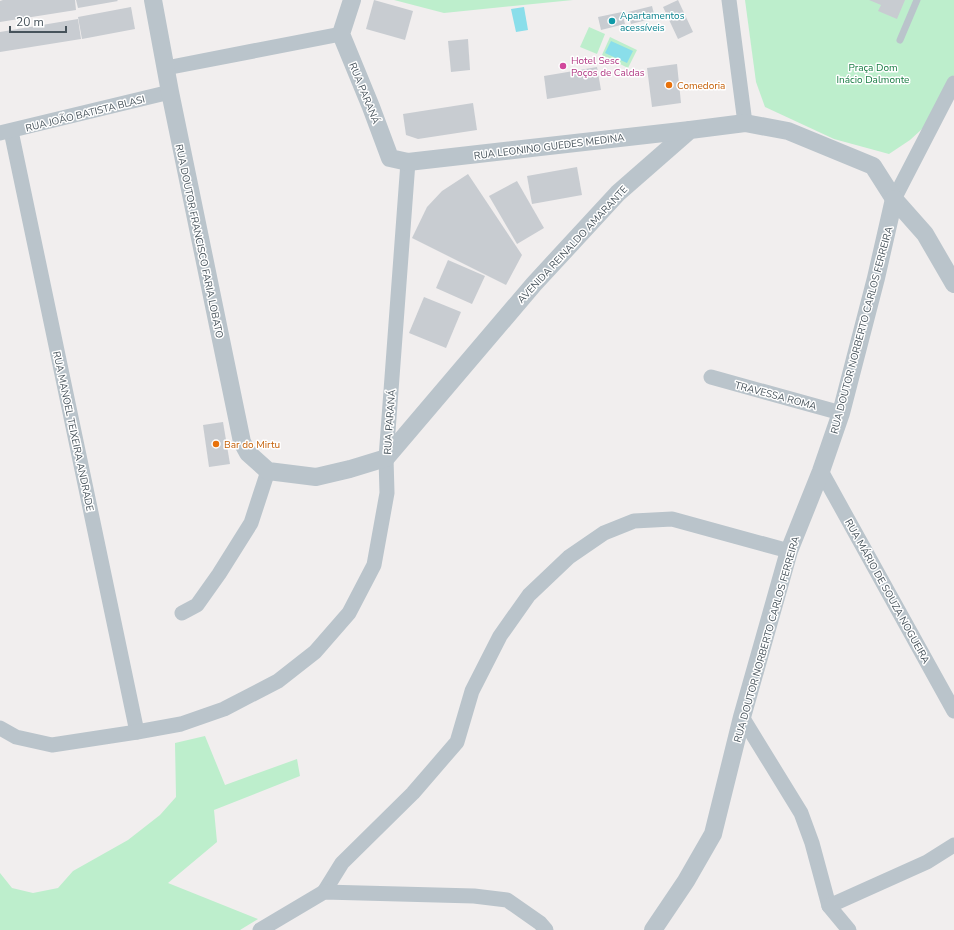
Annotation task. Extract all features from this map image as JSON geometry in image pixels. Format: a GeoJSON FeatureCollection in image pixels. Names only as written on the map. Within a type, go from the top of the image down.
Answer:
{"type":"FeatureCollection","features":[{"type":"Feature","properties":{"kind":"street","name":"RUA DOUTOR FRANCISCO FARIA LOBATO"},"geometry":{"type":"LineString","coordinates":[[153,0],[170,92],[242,442],[248,453],[268,470]]}},
{"type":"Feature","properties":{"kind":"street"},"geometry":{"type":"LineString","coordinates":[[166,68],[341,34],[352,0]]}},
{"type":"Feature","properties":{"kind":"street"},"geometry":{"type":"LineString","coordinates":[[729,0],[745,123]]}},
{"type":"Feature","properties":{"kind":"street","name":"RUA PARANÁ"},"geometry":{"type":"LineString","coordinates":[[0,728],[16,737],[52,745],[181,724],[224,709],[278,681],[315,652],[349,613],[374,565],[387,493],[386,458],[408,162],[390,158],[341,34]]}},
{"type":"Feature","properties":{"kind":"street"},"geometry":{"type":"LineString","coordinates":[[894,199],[954,83]]}},
{"type":"Feature","properties":{"kind":"street","name":"RUA JOÃO BATISTA BLASI"},"geometry":{"type":"LineString","coordinates":[[5,132],[170,92]]}},
{"type":"Feature","properties":{"kind":"street"},"geometry":{"type":"LineString","coordinates":[[690,130],[745,123],[788,131],[873,166],[894,199],[926,234],[954,284]]}},
{"type":"Feature","properties":{"kind":"street","name":"RUA LEONINO GUEDES MEDINA"},"geometry":{"type":"LineString","coordinates":[[408,162],[690,130]]}},
{"type":"Feature","properties":{"kind":"street","name":"AVENIDA REINALDO AMARANTE"},"geometry":{"type":"LineString","coordinates":[[386,458],[550,267],[618,193],[690,130]]}},
{"type":"Feature","properties":{"kind":"street","name":"RUA MANOEL TEIXEIRA ANDRADE"},"geometry":{"type":"LineString","coordinates":[[5,132],[137,732]]}},
{"type":"Feature","properties":{"kind":"street","name":"RUA DOUTOR NORBERTO CARLOS FERREIRA"},"geometry":{"type":"LineString","coordinates":[[653,930],[686,881],[713,834],[742,717],[789,550],[821,471],[841,413],[876,278],[894,199]]}},
{"type":"Feature","properties":{"kind":"street","name":"TRAVESSA ROMA"},"geometry":{"type":"LineString","coordinates":[[711,377],[841,413]]}},
{"type":"Feature","properties":{"kind":"street"},"geometry":{"type":"LineString","coordinates":[[182,613],[197,605],[220,574],[251,523],[268,470],[316,477],[386,458]]}},
{"type":"Feature","properties":{"kind":"street","name":"RUA MÁRIO DE SOUZA NOGUEIRA"},"geometry":{"type":"LineString","coordinates":[[821,471],[954,711]]}},
{"type":"Feature","properties":{"kind":"street"},"geometry":{"type":"LineString","coordinates":[[260,930],[324,892],[342,863],[414,793],[457,742],[472,691],[500,636],[529,595],[569,557],[604,533],[634,521],[672,519],[789,550]]}},
{"type":"Feature","properties":{"kind":"street"},"geometry":{"type":"LineString","coordinates":[[742,717],[801,813],[812,843],[829,906],[849,930]]}},
{"type":"Feature","properties":{"kind":"street"},"geometry":{"type":"LineString","coordinates":[[829,906],[927,862],[954,845]]}},
{"type":"Feature","properties":{"kind":"street"},"geometry":{"type":"LineString","coordinates":[[324,892],[474,896],[507,900],[540,923],[546,930]]}},
{"type":"Feature","properties":{"kind":"lane"},"geometry":{"type":"LineString","coordinates":[[900,40],[917,0]]}},
{"type":"Feature","properties":{"kind":"green space"},"geometry":{"type":"Polygon","coordinates":[[[394,0],[573,0],[444,13],[394,0]]]}},
{"type":"Feature","properties":{"kind":"green space","name":"Praça Dom Inácio Dalmonte"},"geometry":{"type":"Polygon","coordinates":[[[745,0],[954,0],[954,75],[933,119],[910,140],[889,154],[834,139],[765,107],[756,82],[745,0]]]}},
{"type":"Feature","properties":{"kind":"green space"},"geometry":{"type":"Polygon","coordinates":[[[589,27],[605,34],[597,54],[580,47],[589,27]]]}},
{"type":"Feature","properties":{"kind":"green space"},"geometry":{"type":"Polygon","coordinates":[[[610,37],[637,50],[628,68],[602,55],[610,37]]]}},
{"type":"Feature","properties":{"kind":"green space"},"geometry":{"type":"Polygon","coordinates":[[[205,736],[225,785],[297,759],[300,776],[214,810],[217,842],[168,883],[258,919],[240,930],[0,930],[0,873],[12,888],[33,893],[58,888],[73,871],[128,840],[160,815],[176,797],[175,743],[205,736]]]}},
{"type":"Feature","properties":{"kind":"water"},"geometry":{"type":"Polygon","coordinates":[[[524,7],[528,30],[516,32],[511,9],[524,7]]]}},
{"type":"Feature","properties":{"kind":"water"},"geometry":{"type":"Polygon","coordinates":[[[611,41],[633,51],[627,63],[605,53],[611,41]]]}},
{"type":"Feature","properties":{"kind":"building"},"geometry":{"type":"Polygon","coordinates":[[[75,0],[76,10],[0,22],[0,1],[75,0]]]}},
{"type":"Feature","properties":{"kind":"building"},"geometry":{"type":"Polygon","coordinates":[[[76,0],[117,0],[118,1],[78,8],[76,0]]]}},
{"type":"Feature","properties":{"kind":"building"},"geometry":{"type":"Polygon","coordinates":[[[374,0],[413,11],[405,40],[366,29],[374,0]]]}},
{"type":"Feature","properties":{"kind":"building"},"geometry":{"type":"Polygon","coordinates":[[[678,0],[693,32],[678,39],[663,7],[678,0]]]}},
{"type":"Feature","properties":{"kind":"building"},"geometry":{"type":"Polygon","coordinates":[[[869,0],[905,0],[897,19],[878,11],[881,5],[869,0]]]}},
{"type":"Feature","properties":{"kind":"building","name":"Apartamentos acessíveis"},"geometry":{"type":"Polygon","coordinates":[[[652,6],[655,18],[631,24],[628,12],[652,6]]]}},
{"type":"Feature","properties":{"kind":"building"},"geometry":{"type":"Polygon","coordinates":[[[131,7],[135,29],[82,39],[78,17],[131,7]]]}},
{"type":"Feature","properties":{"kind":"building","name":"Apartamentos acessíveis"},"geometry":{"type":"Polygon","coordinates":[[[622,12],[625,24],[601,30],[598,17],[622,12]]]}},
{"type":"Feature","properties":{"kind":"building"},"geometry":{"type":"Polygon","coordinates":[[[78,19],[81,39],[0,52],[0,32],[78,19]]]}},
{"type":"Feature","properties":{"kind":"building"},"geometry":{"type":"Polygon","coordinates":[[[468,39],[470,70],[451,72],[448,41],[468,39]]]}},
{"type":"Feature","properties":{"kind":"building","name":"Comedoria"},"geometry":{"type":"Polygon","coordinates":[[[677,64],[681,103],[652,107],[647,68],[677,64]]]}},
{"type":"Feature","properties":{"kind":"building"},"geometry":{"type":"Polygon","coordinates":[[[597,67],[601,90],[547,99],[544,76],[597,67]]]}},
{"type":"Feature","properties":{"kind":"building"},"geometry":{"type":"Polygon","coordinates":[[[473,103],[477,130],[418,139],[406,135],[403,114],[473,103]]]}},
{"type":"Feature","properties":{"kind":"building"},"geometry":{"type":"Polygon","coordinates":[[[577,167],[582,195],[532,204],[527,176],[577,167]]]}},
{"type":"Feature","properties":{"kind":"building"},"geometry":{"type":"Polygon","coordinates":[[[468,174],[522,255],[506,285],[412,238],[427,207],[442,191],[468,174]]]}},
{"type":"Feature","properties":{"kind":"building"},"geometry":{"type":"Polygon","coordinates":[[[517,181],[544,228],[517,244],[489,196],[517,181]]]}},
{"type":"Feature","properties":{"kind":"building"},"geometry":{"type":"Polygon","coordinates":[[[448,260],[485,276],[472,304],[436,288],[448,260]]]}},
{"type":"Feature","properties":{"kind":"building"},"geometry":{"type":"Polygon","coordinates":[[[424,297],[461,312],[446,348],[409,333],[424,297]]]}},
{"type":"Feature","properties":{"kind":"building","name":"Bar do Mirtu"},"geometry":{"type":"Polygon","coordinates":[[[223,422],[230,464],[209,467],[203,425],[223,422]]]}},
{"type":"Feature","properties":{"kind":"place","name":"Apartamentos acessíveis"},"geometry":{"type":"Point","coordinates":[612,21]}},
{"type":"Feature","properties":{"kind":"place","name":"Hotel Sesc Poços de Caldas"},"geometry":{"type":"Point","coordinates":[563,66]}},
{"type":"Feature","properties":{"kind":"place","name":"Comedoria"},"geometry":{"type":"Point","coordinates":[669,85]}},
{"type":"Feature","properties":{"kind":"place","name":"Bar do Mirtu"},"geometry":{"type":"Point","coordinates":[216,444]}}]}
